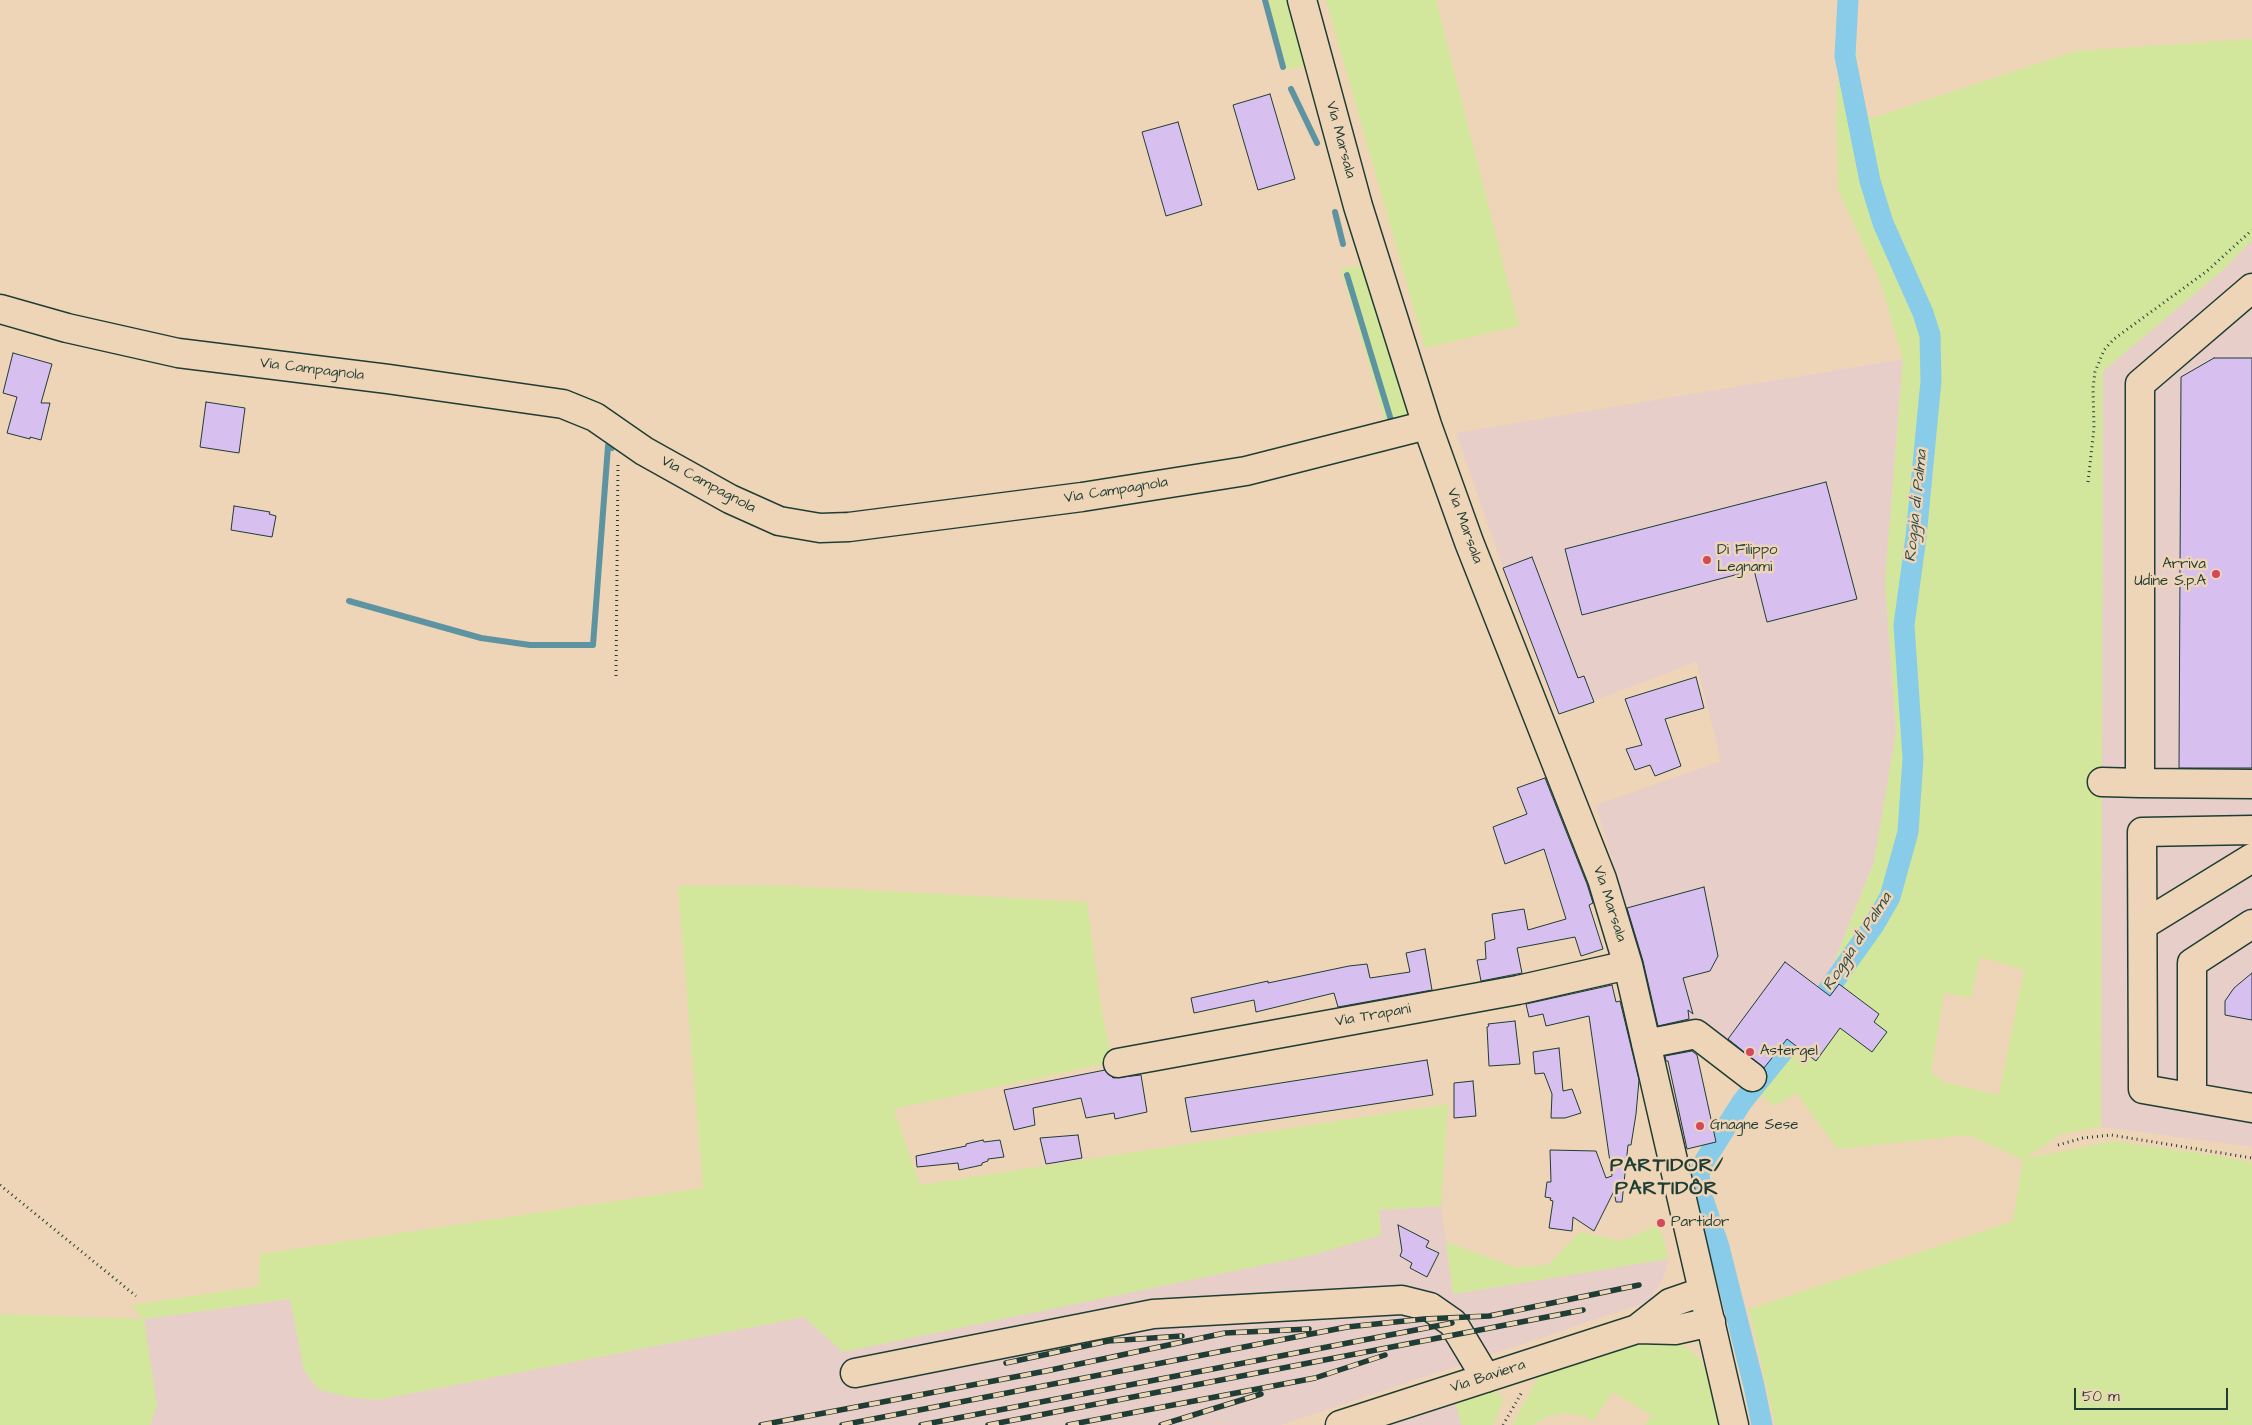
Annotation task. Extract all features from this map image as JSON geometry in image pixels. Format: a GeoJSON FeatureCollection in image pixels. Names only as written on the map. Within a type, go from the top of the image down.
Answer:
{"type":"FeatureCollection","features":[{"type":"Feature","properties":{"kind":"street","name":"Via Marsala"},"geometry":{"type":"LineString","coordinates":[[1302,0],[1358,206],[1427,425],[1469,542],[1602,879],[1628,965],[1734,1425]]}},
{"type":"Feature","properties":{"kind":"street"},"geometry":{"type":"LineString","coordinates":[[2140,783],[2140,384],[2252,288]]}},
{"type":"Feature","properties":{"kind":"street","name":"Via Campagnola"},"geometry":{"type":"LineString","coordinates":[[0,309],[67,328],[178,353],[388,379],[563,404],[595,417],[644,451],[730,499],[779,521],[820,528],[849,527],[1082,497],[1246,470],[1427,425]]}},
{"type":"Feature","properties":{"kind":"street"},"geometry":{"type":"LineString","coordinates":[[2102,782],[2252,784]]}},
{"type":"Feature","properties":{"kind":"street"},"geometry":{"type":"LineString","coordinates":[[2252,830],[2142,832],[2142,1089],[2192,1096],[2252,1108]]}},
{"type":"Feature","properties":{"kind":"street"},"geometry":{"type":"LineString","coordinates":[[2143,926],[2252,858]]}},
{"type":"Feature","properties":{"kind":"street"},"geometry":{"type":"LineString","coordinates":[[2192,1096],[2192,963],[2252,924]]}},
{"type":"Feature","properties":{"kind":"street","name":"Via Trapani"},"geometry":{"type":"LineString","coordinates":[[1118,1063],[1508,992],[1628,965]]}},
{"type":"Feature","properties":{"kind":"street"},"geometry":{"type":"LineString","coordinates":[[1646,1044],[1696,1034],[1752,1078]]}},
{"type":"Feature","properties":{"kind":"street","name":"Via Baviera"},"geometry":{"type":"LineString","coordinates":[[1637,1329],[1670,1303],[1702,1292]]}},
{"type":"Feature","properties":{"kind":"street"},"geometry":{"type":"LineString","coordinates":[[855,1373],[1152,1314],[1402,1300],[1430,1306],[1453,1323],[1486,1378]]}},
{"type":"Feature","properties":{"kind":"street","name":"Via Baviera"},"geometry":{"type":"LineString","coordinates":[[1340,1425],[1637,1329],[1675,1330],[1711,1322]]}},
{"type":"Feature","properties":{"kind":"path"},"geometry":{"type":"LineString","coordinates":[[2088,482],[2094,428],[2093,388],[2095,372],[2104,350],[2114,339],[2180,293],[2252,230]]}},
{"type":"Feature","properties":{"kind":"path"},"geometry":{"type":"LineString","coordinates":[[616,676],[617,479],[620,435]]}},
{"type":"Feature","properties":{"kind":"path"},"geometry":{"type":"LineString","coordinates":[[2058,1145],[2083,1138],[2111,1135],[2252,1158]]}},
{"type":"Feature","properties":{"kind":"path"},"geometry":{"type":"LineString","coordinates":[[0,1185],[136,1296]]}},
{"type":"Feature","properties":{"kind":"shaded area"},"geometry":{"type":"Polygon","coordinates":[[[2252,240],[2252,1147],[2101,1127],[2103,371],[2224,269],[2252,240]]]}},
{"type":"Feature","properties":{"kind":"shaded area"},"geometry":{"type":"Polygon","coordinates":[[[1903,359],[1885,581],[1896,732],[1874,862],[1823,990],[1814,1002],[1827,999],[1839,984],[1879,1014],[1887,1032],[1872,1052],[1853,1037],[1816,1061],[1787,1039],[1763,1069],[1711,1027],[1695,1021],[1656,1031],[1630,922],[1596,805],[1721,761],[1696,662],[1559,714],[1503,568],[1456,433],[1903,359]]]}},
{"type":"Feature","properties":{"kind":"shaded area"},"geometry":{"type":"Polygon","coordinates":[[[1441,1206],[1454,1294],[1668,1259],[1663,1279],[1650,1299],[1639,1305],[1281,1425],[0,1425],[0,1314],[144,1319],[291,1299],[304,1369],[377,1400],[804,1317],[1312,1255],[1381,1235],[1379,1210],[1441,1206]]]}},
{"type":"Feature","properties":{"kind":"shaded area"},"geometry":{"type":"Polygon","coordinates":[[[1491,1391],[1502,1396],[1503,1402],[1493,1425],[1386,1425],[1491,1391]]]}},
{"type":"Feature","properties":{"kind":"green space"},"geometry":{"type":"Polygon","coordinates":[[[1268,0],[1289,0],[1306,65],[1287,70],[1268,0]]]}},
{"type":"Feature","properties":{"kind":"green space"},"geometry":{"type":"Polygon","coordinates":[[[1326,0],[1436,0],[1519,326],[1425,348],[1326,0]]]}},
{"type":"Feature","properties":{"kind":"green space"},"geometry":{"type":"Polygon","coordinates":[[[2252,39],[2252,240],[2224,269],[2103,371],[2101,1127],[2061,1134],[2025,1159],[2113,1141],[2220,1156],[2252,1163],[2252,1425],[1775,1425],[1749,1309],[2013,1221],[2023,1160],[1969,1135],[1837,1149],[1797,1093],[1775,1106],[1760,1094],[1797,1046],[1817,1060],[1845,1021],[1853,1038],[1871,1052],[1886,1032],[1874,1022],[1879,1014],[1829,976],[1874,862],[1896,732],[1885,581],[1903,359],[1880,281],[1838,190],[1836,118],[1839,53],[1855,40],[1858,70],[1869,119],[2076,51],[2252,39]],[[1980,957],[1971,998],[1944,993],[1931,1072],[1943,1082],[1999,1095],[2024,970],[1980,957]]]}},
{"type":"Feature","properties":{"kind":"green space"},"geometry":{"type":"Polygon","coordinates":[[[1366,265],[1410,411],[1407,417],[1386,424],[1341,269],[1366,265]]]}},
{"type":"Feature","properties":{"kind":"green space"},"geometry":{"type":"Polygon","coordinates":[[[772,885],[1087,902],[1101,1006],[1112,1062],[894,1109],[920,1185],[1448,1104],[1441,1206],[1379,1210],[1381,1235],[1312,1255],[843,1352],[804,1317],[377,1400],[348,1397],[319,1390],[304,1370],[290,1299],[144,1319],[157,1406],[150,1425],[0,1425],[0,1314],[143,1319],[132,1305],[259,1286],[260,1254],[703,1188],[678,886],[772,885]]]}},
{"type":"Feature","properties":{"kind":"green space"},"geometry":{"type":"Polygon","coordinates":[[[1657,1226],[1663,1236],[1668,1259],[1453,1294],[1446,1242],[1515,1267],[1548,1265],[1580,1232],[1621,1241],[1657,1226]]]}},
{"type":"Feature","properties":{"kind":"green space"},"geometry":{"type":"Polygon","coordinates":[[[1654,1338],[1673,1341],[1688,1348],[1699,1358],[1707,1371],[1719,1425],[1645,1425],[1651,1415],[1612,1392],[1594,1421],[1585,1416],[1565,1413],[1549,1416],[1533,1425],[1512,1425],[1540,1374],[1654,1338]]]}},
{"type":"Feature","properties":{"kind":"green space"},"geometry":{"type":"Polygon","coordinates":[[[1491,1391],[1502,1396],[1503,1402],[1493,1425],[1462,1425],[1455,1402],[1491,1391]]]}},
{"type":"Feature","properties":{"kind":"building"},"geometry":{"type":"Polygon","coordinates":[[[1270,94],[1295,179],[1258,190],[1233,105],[1270,94]]]}},
{"type":"Feature","properties":{"kind":"building"},"geometry":{"type":"Polygon","coordinates":[[[1178,122],[1202,205],[1166,216],[1142,132],[1178,122]]]}},
{"type":"Feature","properties":{"kind":"building"},"geometry":{"type":"Polygon","coordinates":[[[13,353],[52,364],[41,403],[50,403],[41,440],[7,433],[17,397],[3,393],[13,353]]]}},
{"type":"Feature","properties":{"kind":"building","name":"Arriva Udine S.p.A"},"geometry":{"type":"Polygon","coordinates":[[[2214,358],[2252,358],[2252,768],[2179,768],[2181,377],[2214,358]]]}},
{"type":"Feature","properties":{"kind":"building"},"geometry":{"type":"Polygon","coordinates":[[[206,402],[245,408],[239,453],[200,447],[206,402]]]}},
{"type":"Feature","properties":{"kind":"building","name":"Di Filippo Legnami"},"geometry":{"type":"Polygon","coordinates":[[[1826,482],[1857,599],[1767,622],[1754,570],[1582,615],[1565,549],[1826,482]]]}},
{"type":"Feature","properties":{"kind":"building"},"geometry":{"type":"Polygon","coordinates":[[[234,506],[270,512],[269,514],[276,516],[272,537],[231,530],[234,506]]]}},
{"type":"Feature","properties":{"kind":"building"},"geometry":{"type":"Polygon","coordinates":[[[1532,557],[1578,678],[1584,676],[1594,702],[1559,714],[1503,568],[1532,557]]]}},
{"type":"Feature","properties":{"kind":"building"},"geometry":{"type":"Polygon","coordinates":[[[1696,677],[1704,708],[1665,719],[1681,766],[1655,776],[1650,765],[1635,770],[1626,749],[1642,745],[1625,699],[1696,677]]]}},
{"type":"Feature","properties":{"kind":"building"},"geometry":{"type":"Polygon","coordinates":[[[1545,778],[1587,884],[1593,903],[1589,905],[1603,949],[1581,956],[1575,937],[1517,948],[1522,973],[1481,981],[1477,960],[1486,959],[1485,942],[1495,939],[1492,914],[1524,909],[1528,930],[1566,919],[1544,849],[1505,864],[1493,827],[1527,814],[1517,788],[1545,778]]]}},
{"type":"Feature","properties":{"kind":"building"},"geometry":{"type":"Polygon","coordinates":[[[1704,887],[1718,956],[1710,971],[1683,978],[1693,1014],[1688,1010],[1689,1019],[1658,1026],[1643,961],[1627,908],[1704,887]]]}},
{"type":"Feature","properties":{"kind":"building"},"geometry":{"type":"Polygon","coordinates":[[[1425,949],[1432,990],[1338,1007],[1334,993],[1256,1012],[1254,1000],[1194,1013],[1191,998],[1268,981],[1268,983],[1367,964],[1370,978],[1410,972],[1406,953],[1425,949]]]}},
{"type":"Feature","properties":{"kind":"building"},"geometry":{"type":"Polygon","coordinates":[[[1785,962],[1830,996],[1839,984],[1879,1014],[1874,1022],[1887,1032],[1872,1052],[1840,1028],[1816,1061],[1787,1039],[1764,1068],[1728,1039],[1785,962]]]}},
{"type":"Feature","properties":{"kind":"building"},"geometry":{"type":"Polygon","coordinates":[[[2252,973],[2252,1020],[2225,1015],[2225,1001],[2234,988],[2252,973]]]}},
{"type":"Feature","properties":{"kind":"building"},"geometry":{"type":"Polygon","coordinates":[[[1612,985],[1616,1002],[1620,1001],[1639,1080],[1631,1145],[1628,1145],[1622,1202],[1616,1202],[1614,1191],[1594,1231],[1573,1217],[1572,1231],[1549,1228],[1553,1201],[1550,1200],[1551,1198],[1545,1197],[1547,1182],[1551,1182],[1550,1150],[1596,1151],[1606,1178],[1612,1176],[1589,1016],[1546,1026],[1543,1014],[1529,1017],[1526,1004],[1612,985]]]}},
{"type":"Feature","properties":{"kind":"building"},"geometry":{"type":"Polygon","coordinates":[[[1515,1021],[1520,1064],[1489,1066],[1488,1024],[1515,1021]]]}},
{"type":"Feature","properties":{"kind":"building"},"geometry":{"type":"Polygon","coordinates":[[[1559,1048],[1563,1091],[1572,1089],[1581,1113],[1565,1118],[1551,1118],[1552,1094],[1544,1073],[1535,1074],[1533,1052],[1559,1048]]]}},
{"type":"Feature","properties":{"kind":"building"},"geometry":{"type":"Polygon","coordinates":[[[1692,1051],[1697,1055],[1716,1142],[1687,1149],[1668,1061],[1666,1061],[1665,1056],[1692,1051]]]}},
{"type":"Feature","properties":{"kind":"building"},"geometry":{"type":"Polygon","coordinates":[[[1427,1060],[1433,1095],[1191,1132],[1185,1098],[1427,1060]]]}},
{"type":"Feature","properties":{"kind":"building"},"geometry":{"type":"Polygon","coordinates":[[[1105,1070],[1113,1078],[1141,1075],[1147,1112],[1115,1119],[1114,1113],[1086,1118],[1081,1098],[1033,1108],[1035,1125],[1014,1130],[1004,1090],[1105,1070]]]}},
{"type":"Feature","properties":{"kind":"building"},"geometry":{"type":"Polygon","coordinates":[[[1473,1081],[1476,1116],[1454,1118],[1454,1083],[1473,1081]]]}},
{"type":"Feature","properties":{"kind":"building"},"geometry":{"type":"Polygon","coordinates":[[[1078,1135],[1082,1158],[1046,1164],[1040,1138],[1078,1135]]]}},
{"type":"Feature","properties":{"kind":"building"},"geometry":{"type":"Polygon","coordinates":[[[983,1140],[984,1142],[1000,1140],[1004,1157],[988,1159],[982,1165],[959,1170],[958,1163],[917,1167],[916,1156],[966,1146],[966,1144],[983,1140]]]}},
{"type":"Feature","properties":{"kind":"building"},"geometry":{"type":"Polygon","coordinates":[[[1398,1225],[1429,1241],[1426,1247],[1439,1253],[1427,1277],[1410,1268],[1412,1263],[1400,1256],[1402,1251],[1398,1225]]]}},
{"type":"Feature","properties":{"kind":"waterway"},"geometry":{"type":"LineString","coordinates":[[1265,0],[1283,67]]}},
{"type":"Feature","properties":{"kind":"waterway","name":"Roggia di Palma"},"geometry":{"type":"LineString","coordinates":[[1820,1001],[1874,925],[1890,897],[1908,832],[1913,758],[1904,625],[1916,537],[1931,381],[1930,335],[1923,313],[1883,223],[1870,181],[1845,56],[1848,0]]}},
{"type":"Feature","properties":{"kind":"waterway"},"geometry":{"type":"LineString","coordinates":[[1291,89],[1317,143]]}},
{"type":"Feature","properties":{"kind":"waterway"},"geometry":{"type":"LineString","coordinates":[[1335,212],[1343,244]]}},
{"type":"Feature","properties":{"kind":"waterway"},"geometry":{"type":"LineString","coordinates":[[1347,275],[1391,420]]}},
{"type":"Feature","properties":{"kind":"waterway"},"geometry":{"type":"LineString","coordinates":[[349,601],[481,638],[530,645],[593,645],[608,446],[612,448]]}},
{"type":"Feature","properties":{"kind":"waterway"},"geometry":{"type":"LineString","coordinates":[[1762,1425],[1719,1247],[1701,1193],[1699,1174],[1704,1162],[1742,1102],[1788,1045]]}},
{"type":"Feature","properties":{"kind":"railway"},"geometry":{"type":"LineString","coordinates":[[842,1425],[1347,1327],[1424,1319],[1489,1316],[1639,1285]]}},
{"type":"Feature","properties":{"kind":"railway"},"geometry":{"type":"LineString","coordinates":[[988,1425],[1583,1310]]}},
{"type":"Feature","properties":{"kind":"railway"},"geometry":{"type":"LineString","coordinates":[[921,1425],[1452,1323]]}},
{"type":"Feature","properties":{"kind":"railway"},"geometry":{"type":"LineString","coordinates":[[761,1425],[1046,1371],[1225,1333],[1309,1329]]}},
{"type":"Feature","properties":{"kind":"railway"},"geometry":{"type":"LineString","coordinates":[[1006,1363],[1108,1341],[1182,1336]]}},
{"type":"Feature","properties":{"kind":"railway"},"geometry":{"type":"LineString","coordinates":[[1068,1425],[1315,1378],[1385,1355]]}},
{"type":"Feature","properties":{"kind":"railway"},"geometry":{"type":"LineString","coordinates":[[1161,1425],[1261,1394]]}},
{"type":"Feature","properties":{"kind":"place","name":"Di Filippo Legnami"},"geometry":{"type":"Point","coordinates":[1707,560]}},
{"type":"Feature","properties":{"kind":"place","name":"Arriva Udine S.p.A"},"geometry":{"type":"Point","coordinates":[2216,574]}},
{"type":"Feature","properties":{"kind":"place","name":"Astergel"},"geometry":{"type":"Point","coordinates":[1750,1052]}},
{"type":"Feature","properties":{"kind":"place","name":"Gnagne Sese"},"geometry":{"type":"Point","coordinates":[1700,1126]}},
{"type":"Feature","properties":{"kind":"place","name":"Partidor"},"geometry":{"type":"Point","coordinates":[1661,1223]}},
{"type":"Feature","properties":{"kind":"district","name":"PARTIDOR/ PARTIDÔR"},"geometry":{"type":"Point","coordinates":[1667,1178]}}]}
